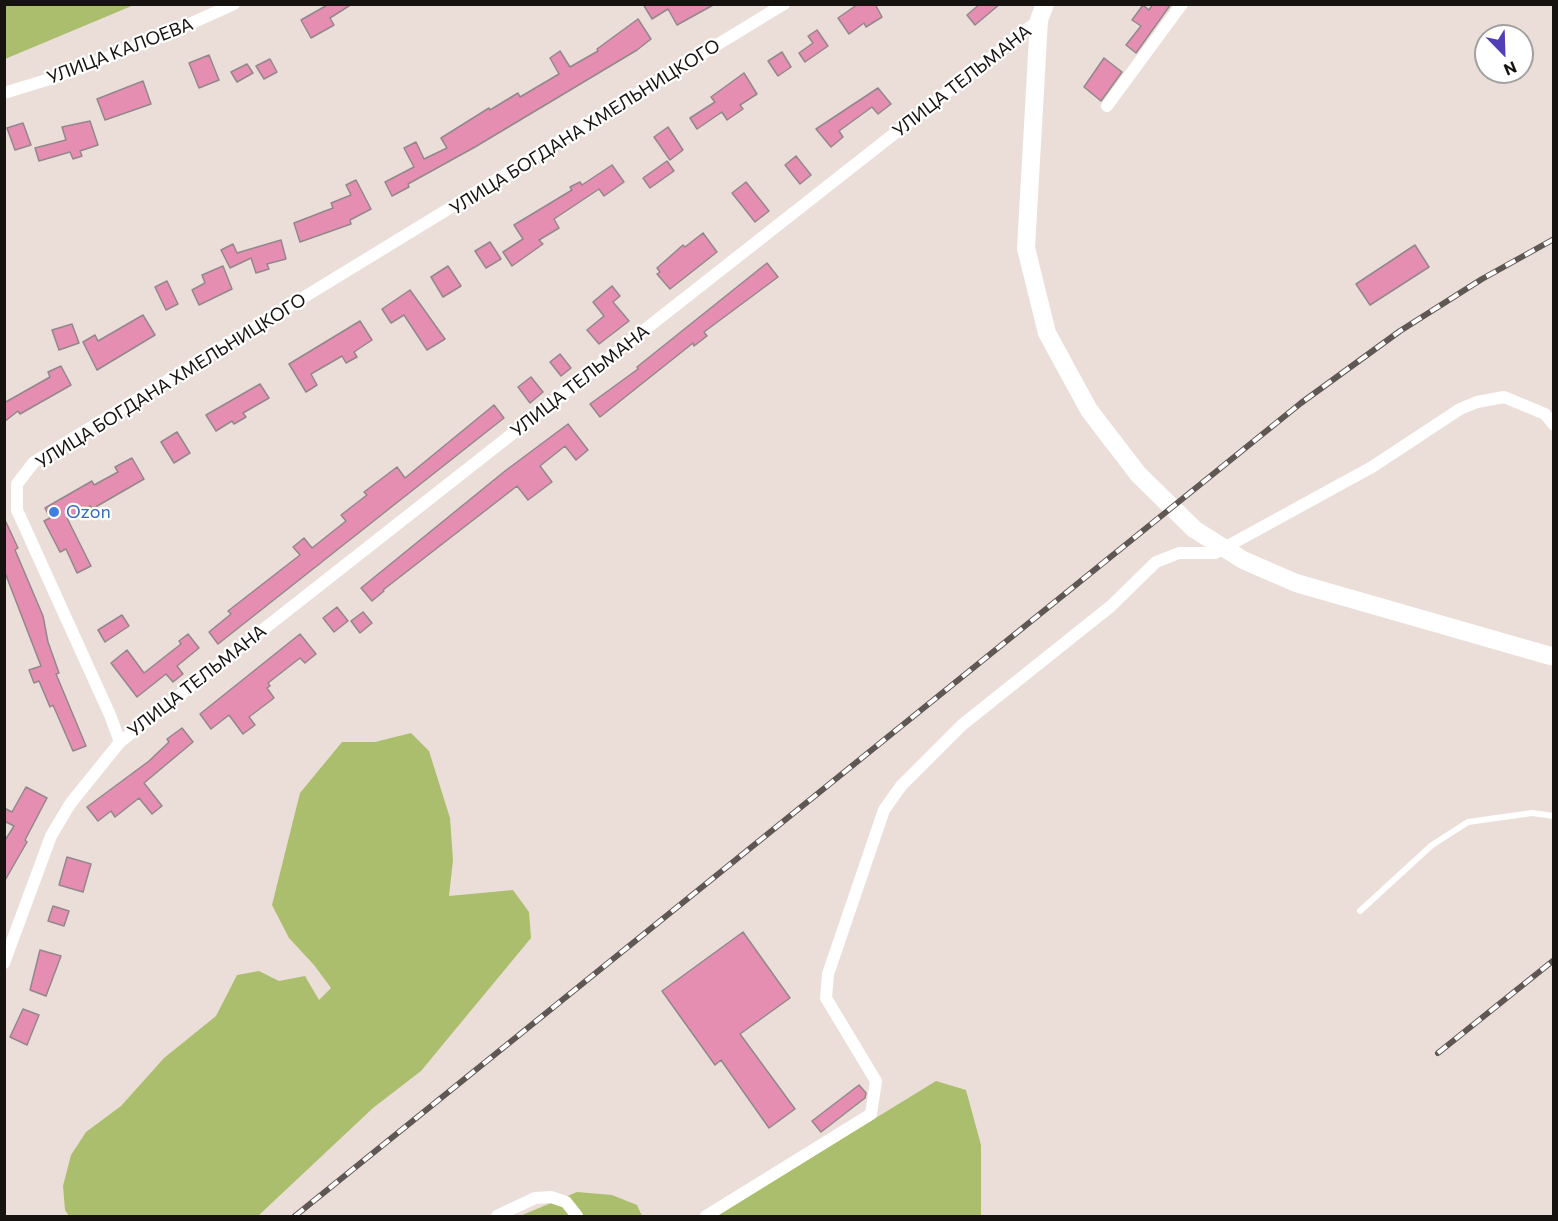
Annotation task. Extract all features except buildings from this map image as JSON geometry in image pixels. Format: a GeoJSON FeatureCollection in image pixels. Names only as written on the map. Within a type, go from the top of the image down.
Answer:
{"type":"FeatureCollection","features":[{"type":"Feature","properties":{"kind":"street","name":"УЛИЦА КАЛОЕВА"},"geometry":{"type":"LineString","coordinates":[[4,93],[78,69],[165,35],[234,4]]}},
{"type":"Feature","properties":{"kind":"street","name":"УЛИЦА БОГДАНА ХМЕЛЬНИЦКОГО"},"geometry":{"type":"LineString","coordinates":[[120,742],[110,715],[17,510],[17,484],[34,462],[784,4]]}},
{"type":"Feature","properties":{"kind":"street"},"geometry":{"type":"LineString","coordinates":[[1107,106],[1182,4]]}},
{"type":"Feature","properties":{"kind":"street","name":"УЛИЦА ТЕЛЬМАНА"},"geometry":{"type":"LineString","coordinates":[[120,742],[1042,12]]}},
{"type":"Feature","properties":{"kind":"street"},"geometry":{"type":"LineString","coordinates":[[1042,12],[1026,248],[1047,333],[1089,411],[1146,482],[1194,529],[1243,560],[1296,583],[1554,657]]}},
{"type":"Feature","properties":{"kind":"street"},"geometry":{"type":"LineString","coordinates":[[706,1216],[871,1114],[876,1082],[826,998],[828,974],[884,810],[901,786],[962,725],[1111,606],[1156,562],[1179,553],[1215,553],[1372,467],[1460,409],[1477,402],[1504,397],[1545,414],[1554,425]]}},
{"type":"Feature","properties":{"kind":"street"},"geometry":{"type":"LineString","coordinates":[[4,963],[51,836],[70,804],[120,742]]}},
{"type":"Feature","properties":{"kind":"street"},"geometry":{"type":"LineString","coordinates":[[496,1216],[535,1198],[551,1197],[566,1202],[577,1216]]}},
{"type":"Feature","properties":{"kind":"lane"},"geometry":{"type":"LineString","coordinates":[[1360,911],[1432,845],[1468,822],[1532,813],[1554,816]]}},
{"type":"Feature","properties":{"kind":"green space"},"geometry":{"type":"Polygon","coordinates":[[[5,4],[134,4],[134,5],[5,59],[5,4]]]}},
{"type":"Feature","properties":{"kind":"green space"},"geometry":{"type":"Polygon","coordinates":[[[411,733],[429,751],[450,818],[453,860],[449,896],[513,890],[529,912],[531,938],[421,1071],[373,1108],[258,1216],[69,1216],[65,1210],[63,1186],[71,1155],[86,1132],[121,1106],[164,1058],[216,1016],[237,975],[259,971],[279,981],[305,976],[319,1000],[331,988],[289,938],[272,905],[300,793],[342,742],[375,742],[411,733]]]}},
{"type":"Feature","properties":{"kind":"green space"},"geometry":{"type":"Polygon","coordinates":[[[936,1081],[966,1090],[981,1145],[981,1216],[716,1216],[936,1081]]]}},
{"type":"Feature","properties":{"kind":"green space"},"geometry":{"type":"Polygon","coordinates":[[[577,1192],[612,1195],[637,1205],[642,1216],[520,1216],[577,1192]]]}},
{"type":"Feature","properties":{"kind":"railway"},"geometry":{"type":"LineString","coordinates":[[295,1216],[1301,403],[1400,331],[1482,279],[1554,239]]}},
{"type":"Feature","properties":{"kind":"railway"},"geometry":{"type":"LineString","coordinates":[[1438,1053],[1554,960]]}},
{"type":"Feature","properties":{"kind":"place","name":"Ozon"},"geometry":{"type":"Point","coordinates":[54,512]}}]}
